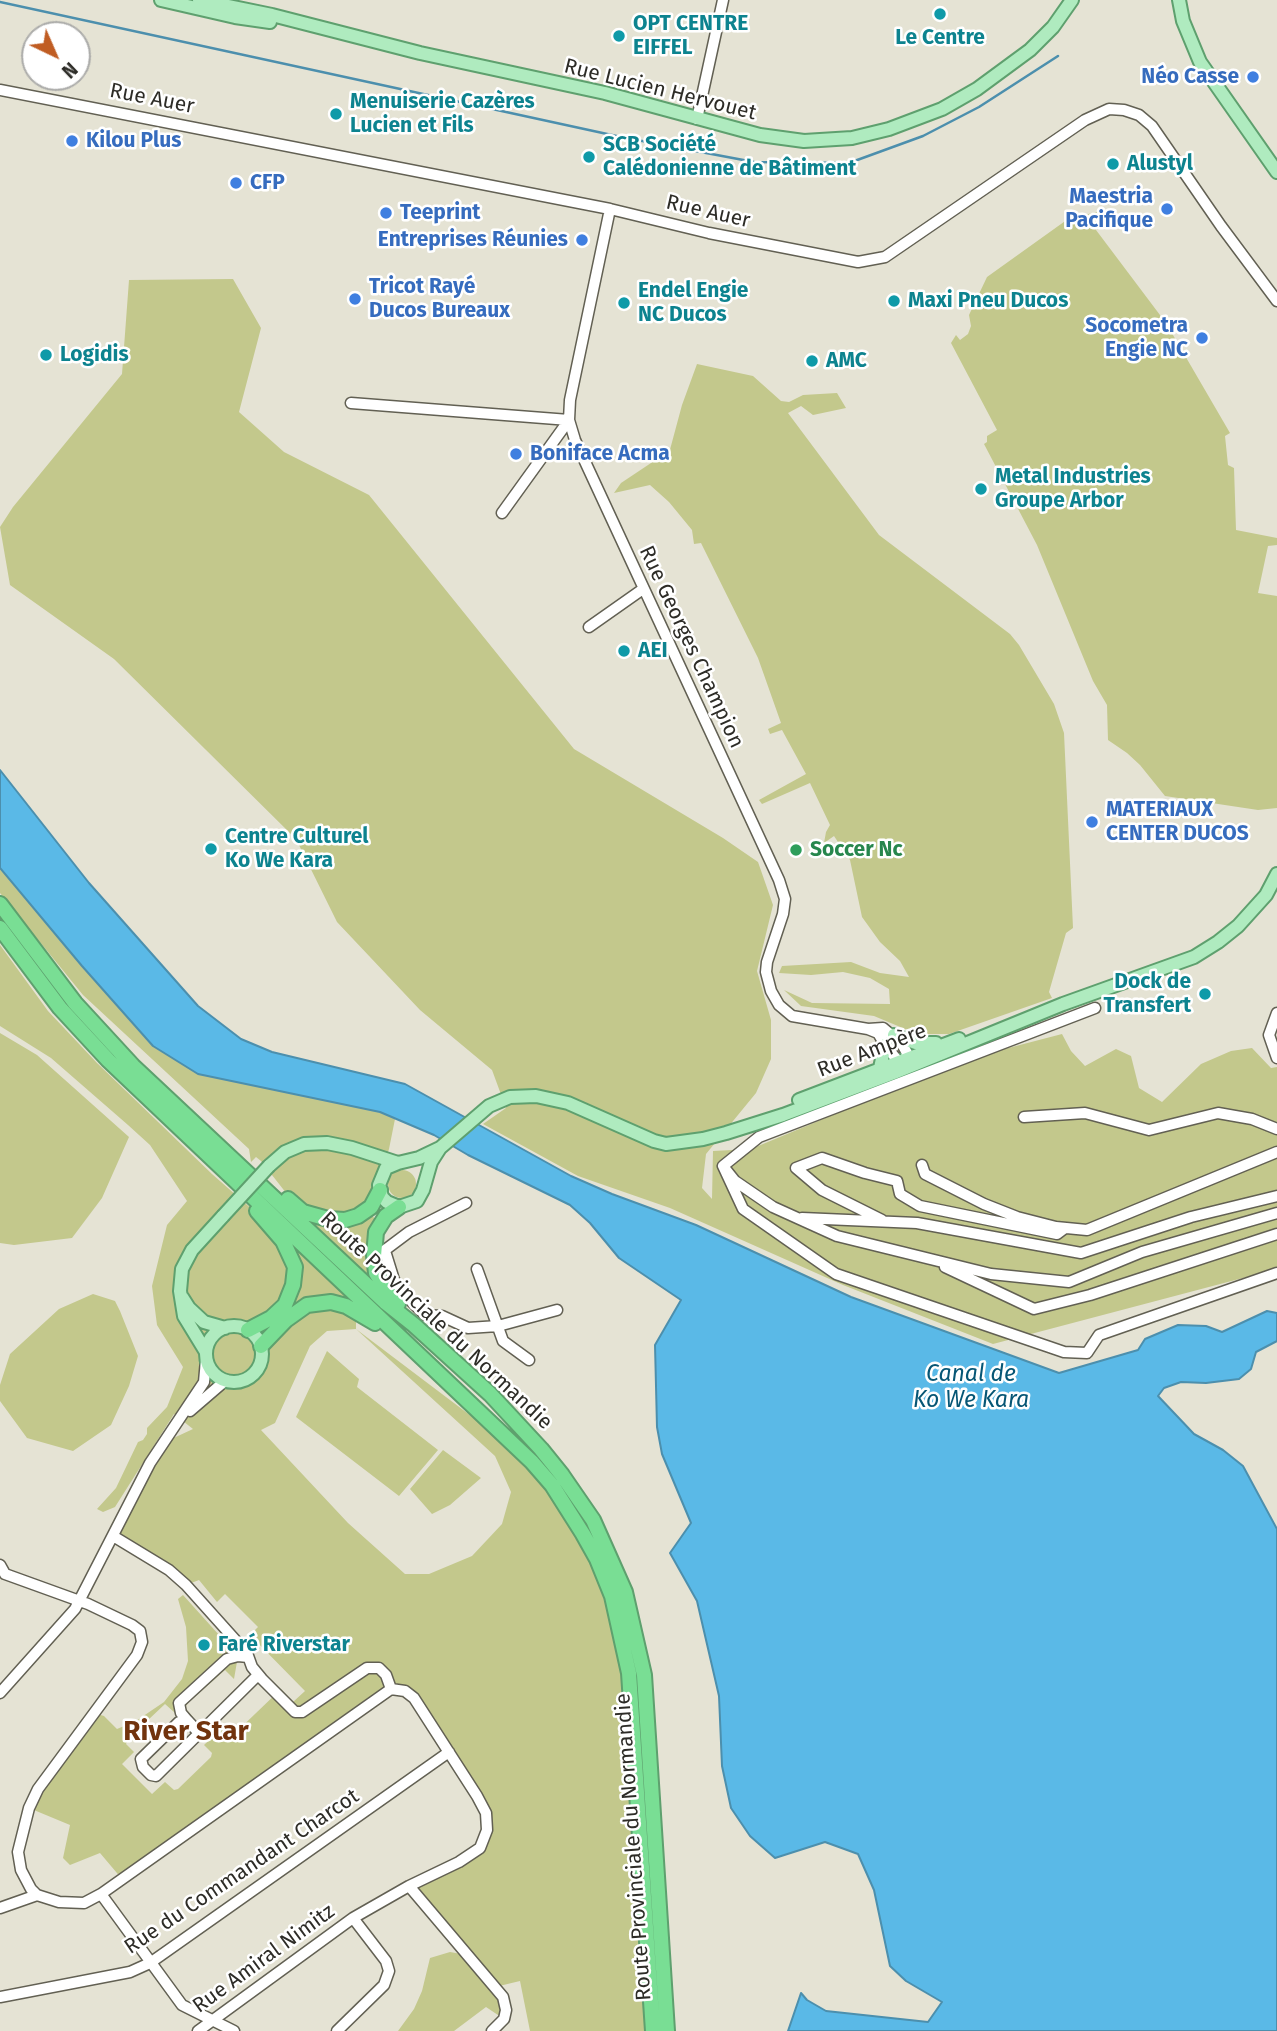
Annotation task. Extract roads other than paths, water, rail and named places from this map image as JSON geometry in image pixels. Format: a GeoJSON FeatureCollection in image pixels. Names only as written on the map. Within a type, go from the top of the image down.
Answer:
{"type":"FeatureCollection","features":[{"type":"Feature","properties":{"kind":"highway","name":"Route Provinciale du Normandie"},"geometry":{"type":"LineString","coordinates":[[0,904],[75,1003],[133,1066],[413,1350],[532,1462],[552,1485],[597,1559],[612,1596],[629,1672],[653,2031]]}},
{"type":"Feature","properties":{"kind":"highway","name":"Route Provinciale du Normandie"},"geometry":{"type":"LineString","coordinates":[[0,928],[60,1008],[108,1060],[414,1325],[489,1394],[562,1475],[593,1520],[625,1592],[643,1675],[667,2031]]}},
{"type":"Feature","properties":{"kind":"highway"},"geometry":{"type":"LineString","coordinates":[[233,1169],[266,1180],[303,1212],[328,1219],[345,1220],[358,1216],[371,1207],[380,1185]]}},
{"type":"Feature","properties":{"kind":"highway"},"geometry":{"type":"LineString","coordinates":[[233,1169],[283,1241],[295,1267],[293,1285],[285,1305],[271,1318],[248,1330]]}},
{"type":"Feature","properties":{"kind":"highway"},"geometry":{"type":"LineString","coordinates":[[399,1207],[386,1216],[376,1232],[380,1254],[376,1273],[414,1325]]}},
{"type":"Feature","properties":{"kind":"highway"},"geometry":{"type":"LineString","coordinates":[[261,1346],[286,1320],[307,1305],[331,1302],[362,1314],[413,1350]]}},
{"type":"Feature","properties":{"kind":"main road"},"geometry":{"type":"LineString","coordinates":[[161,0],[196,4]]}},
{"type":"Feature","properties":{"kind":"main road","name":"Rue Lucien Hervouet"},"geometry":{"type":"LineString","coordinates":[[196,4],[231,2],[247,5],[323,29],[420,53],[605,93],[760,135],[804,141],[852,138],[889,129],[942,109],[977,89],[1030,50],[1053,27],[1072,0]]}},
{"type":"Feature","properties":{"kind":"main road"},"geometry":{"type":"LineString","coordinates":[[1179,0],[1183,21],[1200,62],[1277,172]]}},
{"type":"Feature","properties":{"kind":"main road","name":"Rue Lucien Hervouet"},"geometry":{"type":"LineString","coordinates":[[196,4],[235,17],[323,29]]}},
{"type":"Feature","properties":{"kind":"main road","name":"Rue Ampère"},"geometry":{"type":"LineString","coordinates":[[443,1146],[488,1106],[510,1097],[536,1096],[568,1103],[666,1144],[726,1133],[823,1100],[1036,1015],[1194,957],[1238,926],[1266,895],[1277,874]]}},
{"type":"Feature","properties":{"kind":"main road","name":"Rue Ampère"},"geometry":{"type":"LineString","coordinates":[[726,1133],[781,1107],[880,1068],[1018,1017],[1036,1015]]}},
{"type":"Feature","properties":{"kind":"main road"},"geometry":{"type":"LineString","coordinates":[[894,1035],[916,1043],[953,1041]]}},
{"type":"Feature","properties":{"kind":"main road"},"geometry":{"type":"LineString","coordinates":[[880,1068],[885,1045]]}},
{"type":"Feature","properties":{"kind":"main road"},"geometry":{"type":"LineString","coordinates":[[182,1297],[204,1322],[225,1328],[241,1327],[258,1339],[261,1361],[254,1374],[239,1382],[226,1380],[215,1374],[184,1316],[182,1297],[182,1269],[192,1250],[269,1166],[285,1152],[304,1144],[327,1143],[410,1164],[420,1172],[424,1184]]}},
{"type":"Feature","properties":{"kind":"main road"},"geometry":{"type":"LineString","coordinates":[[380,1185],[386,1168],[443,1146]]}},
{"type":"Feature","properties":{"kind":"main road"},"geometry":{"type":"LineString","coordinates":[[352,1148],[376,1168],[387,1202],[399,1207],[417,1201],[431,1162],[443,1146]]}},
{"type":"Feature","properties":{"kind":"main road"},"geometry":{"type":"LineString","coordinates":[[206,1356],[212,1336],[225,1328]]}},
{"type":"Feature","properties":{"kind":"street"},"geometry":{"type":"LineString","coordinates":[[697,119],[723,0]]}},
{"type":"Feature","properties":{"kind":"street","name":"Rue Auer"},"geometry":{"type":"LineString","coordinates":[[0,90],[610,209],[709,233],[858,262],[885,257],[1084,120],[1109,109],[1124,110],[1139,115],[1152,126],[1277,302]]}},
{"type":"Feature","properties":{"kind":"street","name":"Rue Georges Champion"},"geometry":{"type":"LineString","coordinates":[[610,209],[570,400],[569,420],[575,440],[779,880],[785,899],[783,914],[767,962],[766,972],[771,991],[779,1005],[792,1016],[867,1029],[883,1028],[894,1035]]}},
{"type":"Feature","properties":{"kind":"street"},"geometry":{"type":"LineString","coordinates":[[351,403],[569,420]]}},
{"type":"Feature","properties":{"kind":"street"},"geometry":{"type":"LineString","coordinates":[[502,513],[569,420]]}},
{"type":"Feature","properties":{"kind":"street"},"geometry":{"type":"LineString","coordinates":[[589,627],[643,589]]}},
{"type":"Feature","properties":{"kind":"street"},"geometry":{"type":"LineString","coordinates":[[723,1166],[759,1137],[1095,1008]]}},
{"type":"Feature","properties":{"kind":"street"},"geometry":{"type":"LineString","coordinates":[[1277,1013],[1269,1035],[1277,1058]]}},
{"type":"Feature","properties":{"kind":"street"},"geometry":{"type":"LineString","coordinates":[[867,1029],[878,1034],[885,1045],[904,1061]]}},
{"type":"Feature","properties":{"kind":"street"},"geometry":{"type":"LineString","coordinates":[[894,1035],[902,1044],[904,1061]]}},
{"type":"Feature","properties":{"kind":"street"},"geometry":{"type":"LineString","coordinates":[[823,1100],[904,1061],[923,1062]]}},
{"type":"Feature","properties":{"kind":"street"},"geometry":{"type":"LineString","coordinates":[[1024,1117],[1085,1113],[1149,1130],[1218,1113],[1252,1119],[1277,1129]]}},
{"type":"Feature","properties":{"kind":"street"},"geometry":{"type":"LineString","coordinates":[[922,1165],[925,1174],[984,1204],[1017,1217],[1087,1230],[1277,1152]]}},
{"type":"Feature","properties":{"kind":"street"},"geometry":{"type":"LineString","coordinates":[[886,1221],[822,1190],[796,1168],[822,1158],[897,1181],[900,1194],[920,1206],[1057,1234],[1065,1228]]}},
{"type":"Feature","properties":{"kind":"street"},"geometry":{"type":"LineString","coordinates":[[723,1166],[734,1181],[773,1207],[837,1236],[991,1274],[1069,1282],[1142,1252],[1277,1213]]}},
{"type":"Feature","properties":{"kind":"street"},"geometry":{"type":"LineString","coordinates":[[723,1166],[743,1209],[836,1274],[1064,1352],[1087,1353],[1099,1335],[1277,1273]]}},
{"type":"Feature","properties":{"kind":"street"},"geometry":{"type":"LineString","coordinates":[[796,1217],[917,1223],[1081,1253],[1191,1217],[1277,1196]]}},
{"type":"Feature","properties":{"kind":"street"},"geometry":{"type":"LineString","coordinates":[[466,1203],[409,1232],[380,1254],[403,1293],[425,1315],[442,1316],[467,1328],[498,1326],[557,1310]]}},
{"type":"Feature","properties":{"kind":"street"},"geometry":{"type":"LineString","coordinates":[[927,1258],[1034,1309],[1090,1295],[1277,1234]]}},
{"type":"Feature","properties":{"kind":"street"},"geometry":{"type":"LineString","coordinates":[[477,1269],[503,1340],[529,1360]]}},
{"type":"Feature","properties":{"kind":"street"},"geometry":{"type":"LineString","coordinates":[[0,1693],[79,1601],[150,1463],[204,1382],[206,1356]]}},
{"type":"Feature","properties":{"kind":"street"},"geometry":{"type":"LineString","coordinates":[[184,1415],[226,1380]]}},
{"type":"Feature","properties":{"kind":"street"},"geometry":{"type":"LineString","coordinates":[[113,1536],[169,1570],[186,1586],[248,1657],[258,1675],[156,1776],[151,1775],[141,1759],[179,1723],[187,1720]]}},
{"type":"Feature","properties":{"kind":"street"},"geometry":{"type":"LineString","coordinates":[[2,1572],[79,1601],[132,1625],[140,1631],[142,1642],[138,1655],[38,1789],[29,1808],[18,1852],[21,1870],[30,1889],[37,1895],[59,1902],[84,1903],[101,1894],[391,1689]]}},
{"type":"Feature","properties":{"kind":"street"},"geometry":{"type":"LineString","coordinates":[[199,1733],[181,1713],[179,1703],[227,1659],[248,1657]]}},
{"type":"Feature","properties":{"kind":"street","name":"Rue Amiral Nimitz"},"geometry":{"type":"LineString","coordinates":[[198,2031],[353,1918],[480,1849],[487,1830],[486,1813],[414,1698],[405,1691],[391,1689],[386,1675],[379,1668],[367,1668],[302,1712],[295,1712],[258,1675]]}},
{"type":"Feature","properties":{"kind":"street","name":"Rue du Commandant Charcot"},"geometry":{"type":"LineString","coordinates":[[0,1997],[130,1972],[150,1963],[449,1752]]}},
{"type":"Feature","properties":{"kind":"street"},"geometry":{"type":"LineString","coordinates":[[409,1886],[503,1997],[506,2010],[504,2020],[492,2031]]}},
{"type":"Feature","properties":{"kind":"street"},"geometry":{"type":"LineString","coordinates":[[101,1894],[183,2005],[234,2031]]}},
{"type":"Feature","properties":{"kind":"street"},"geometry":{"type":"LineString","coordinates":[[0,1908],[37,1895]]}},
{"type":"Feature","properties":{"kind":"street"},"geometry":{"type":"LineString","coordinates":[[337,2031],[384,1985],[389,1971],[386,1961],[353,1918]]}},
{"type":"Feature","properties":{"kind":"water","name":"Canal de Ko We Kara"},"geometry":{"type":"Polygon","coordinates":[[[0,770],[89,883],[198,1006],[241,1039],[272,1052],[405,1084],[571,1176],[696,1225],[851,1297],[1059,1373],[1138,1350],[1145,1339],[1178,1325],[1206,1326],[1222,1332],[1267,1311],[1277,1313],[1277,1341],[1256,1352],[1251,1369],[1239,1379],[1206,1383],[1181,1382],[1164,1388],[1158,1396],[1194,1434],[1223,1450],[1243,1466],[1277,1529],[1277,2031],[788,2031],[801,1993],[807,2000],[826,2011],[928,2022],[942,2002],[906,1981],[890,1966],[874,1890],[858,1854],[825,1842],[775,1858],[750,1836],[731,1808],[722,1766],[719,1696],[697,1601],[670,1553],[691,1523],[662,1454],[657,1427],[655,1345],[681,1300],[619,1258],[590,1223],[570,1205],[468,1155],[434,1135],[380,1112],[198,1074],[153,1046],[0,868],[0,770]]]}},
{"type":"Feature","properties":{"kind":"waterway"},"geometry":{"type":"LineString","coordinates":[[0,2],[621,137],[754,162],[849,163],[923,136],[979,107],[1058,56]]}},
{"type":"Feature","properties":{"kind":"place","name":"Le Centre"},"geometry":{"type":"Point","coordinates":[940,14]}},
{"type":"Feature","properties":{"kind":"place","name":"OPT CENTRE EIFFEL"},"geometry":{"type":"Point","coordinates":[619,36]}},
{"type":"Feature","properties":{"kind":"place","name":"Néo Casse"},"geometry":{"type":"Point","coordinates":[1253,77]}},
{"type":"Feature","properties":{"kind":"place","name":"Menuiserie Cazères Lucien et Fils"},"geometry":{"type":"Point","coordinates":[336,114]}},
{"type":"Feature","properties":{"kind":"place","name":"Kilou Plus"},"geometry":{"type":"Point","coordinates":[72,141]}},
{"type":"Feature","properties":{"kind":"place","name":"SCB Société Calédonienne de Bâtiment"},"geometry":{"type":"Point","coordinates":[589,157]}},
{"type":"Feature","properties":{"kind":"place","name":"Alustyl"},"geometry":{"type":"Point","coordinates":[1113,164]}},
{"type":"Feature","properties":{"kind":"place","name":"CFP"},"geometry":{"type":"Point","coordinates":[236,183]}},
{"type":"Feature","properties":{"kind":"place","name":"Maestria Pacifique"},"geometry":{"type":"Point","coordinates":[1167,209]}},
{"type":"Feature","properties":{"kind":"place","name":"Teeprint"},"geometry":{"type":"Point","coordinates":[386,213]}},
{"type":"Feature","properties":{"kind":"place","name":"Entreprises Réunies"},"geometry":{"type":"Point","coordinates":[582,240]}},
{"type":"Feature","properties":{"kind":"place","name":"Tricot Rayé Ducos Bureaux"},"geometry":{"type":"Point","coordinates":[355,299]}},
{"type":"Feature","properties":{"kind":"place","name":"Maxi Pneu Ducos"},"geometry":{"type":"Point","coordinates":[894,301]}},
{"type":"Feature","properties":{"kind":"place","name":"Endel Engie NC Ducos"},"geometry":{"type":"Point","coordinates":[624,303]}},
{"type":"Feature","properties":{"kind":"place","name":"Socometra Engie NC"},"geometry":{"type":"Point","coordinates":[1202,338]}},
{"type":"Feature","properties":{"kind":"place","name":"Logidis"},"geometry":{"type":"Point","coordinates":[46,355]}},
{"type":"Feature","properties":{"kind":"place","name":"AMC"},"geometry":{"type":"Point","coordinates":[812,361]}},
{"type":"Feature","properties":{"kind":"place","name":"Boniface Acma"},"geometry":{"type":"Point","coordinates":[516,454]}},
{"type":"Feature","properties":{"kind":"place","name":"Metal Industries Groupe Arbor"},"geometry":{"type":"Point","coordinates":[981,489]}},
{"type":"Feature","properties":{"kind":"place","name":"AEI"},"geometry":{"type":"Point","coordinates":[624,651]}},
{"type":"Feature","properties":{"kind":"place","name":"MATERIAUX CENTER DUCOS"},"geometry":{"type":"Point","coordinates":[1092,822]}},
{"type":"Feature","properties":{"kind":"place","name":"Centre Culturel Ko We Kara"},"geometry":{"type":"Point","coordinates":[211,849]}},
{"type":"Feature","properties":{"kind":"place","name":"Soccer Nc"},"geometry":{"type":"Point","coordinates":[796,850]}},
{"type":"Feature","properties":{"kind":"place","name":"Dock de Transfert"},"geometry":{"type":"Point","coordinates":[1205,994]}},
{"type":"Feature","properties":{"kind":"place","name":"Faré Riverstar"},"geometry":{"type":"Point","coordinates":[204,1645]}},
{"type":"Feature","properties":{"kind":"district","name":"River Star"},"geometry":{"type":"Point","coordinates":[186,1732]}}]}
